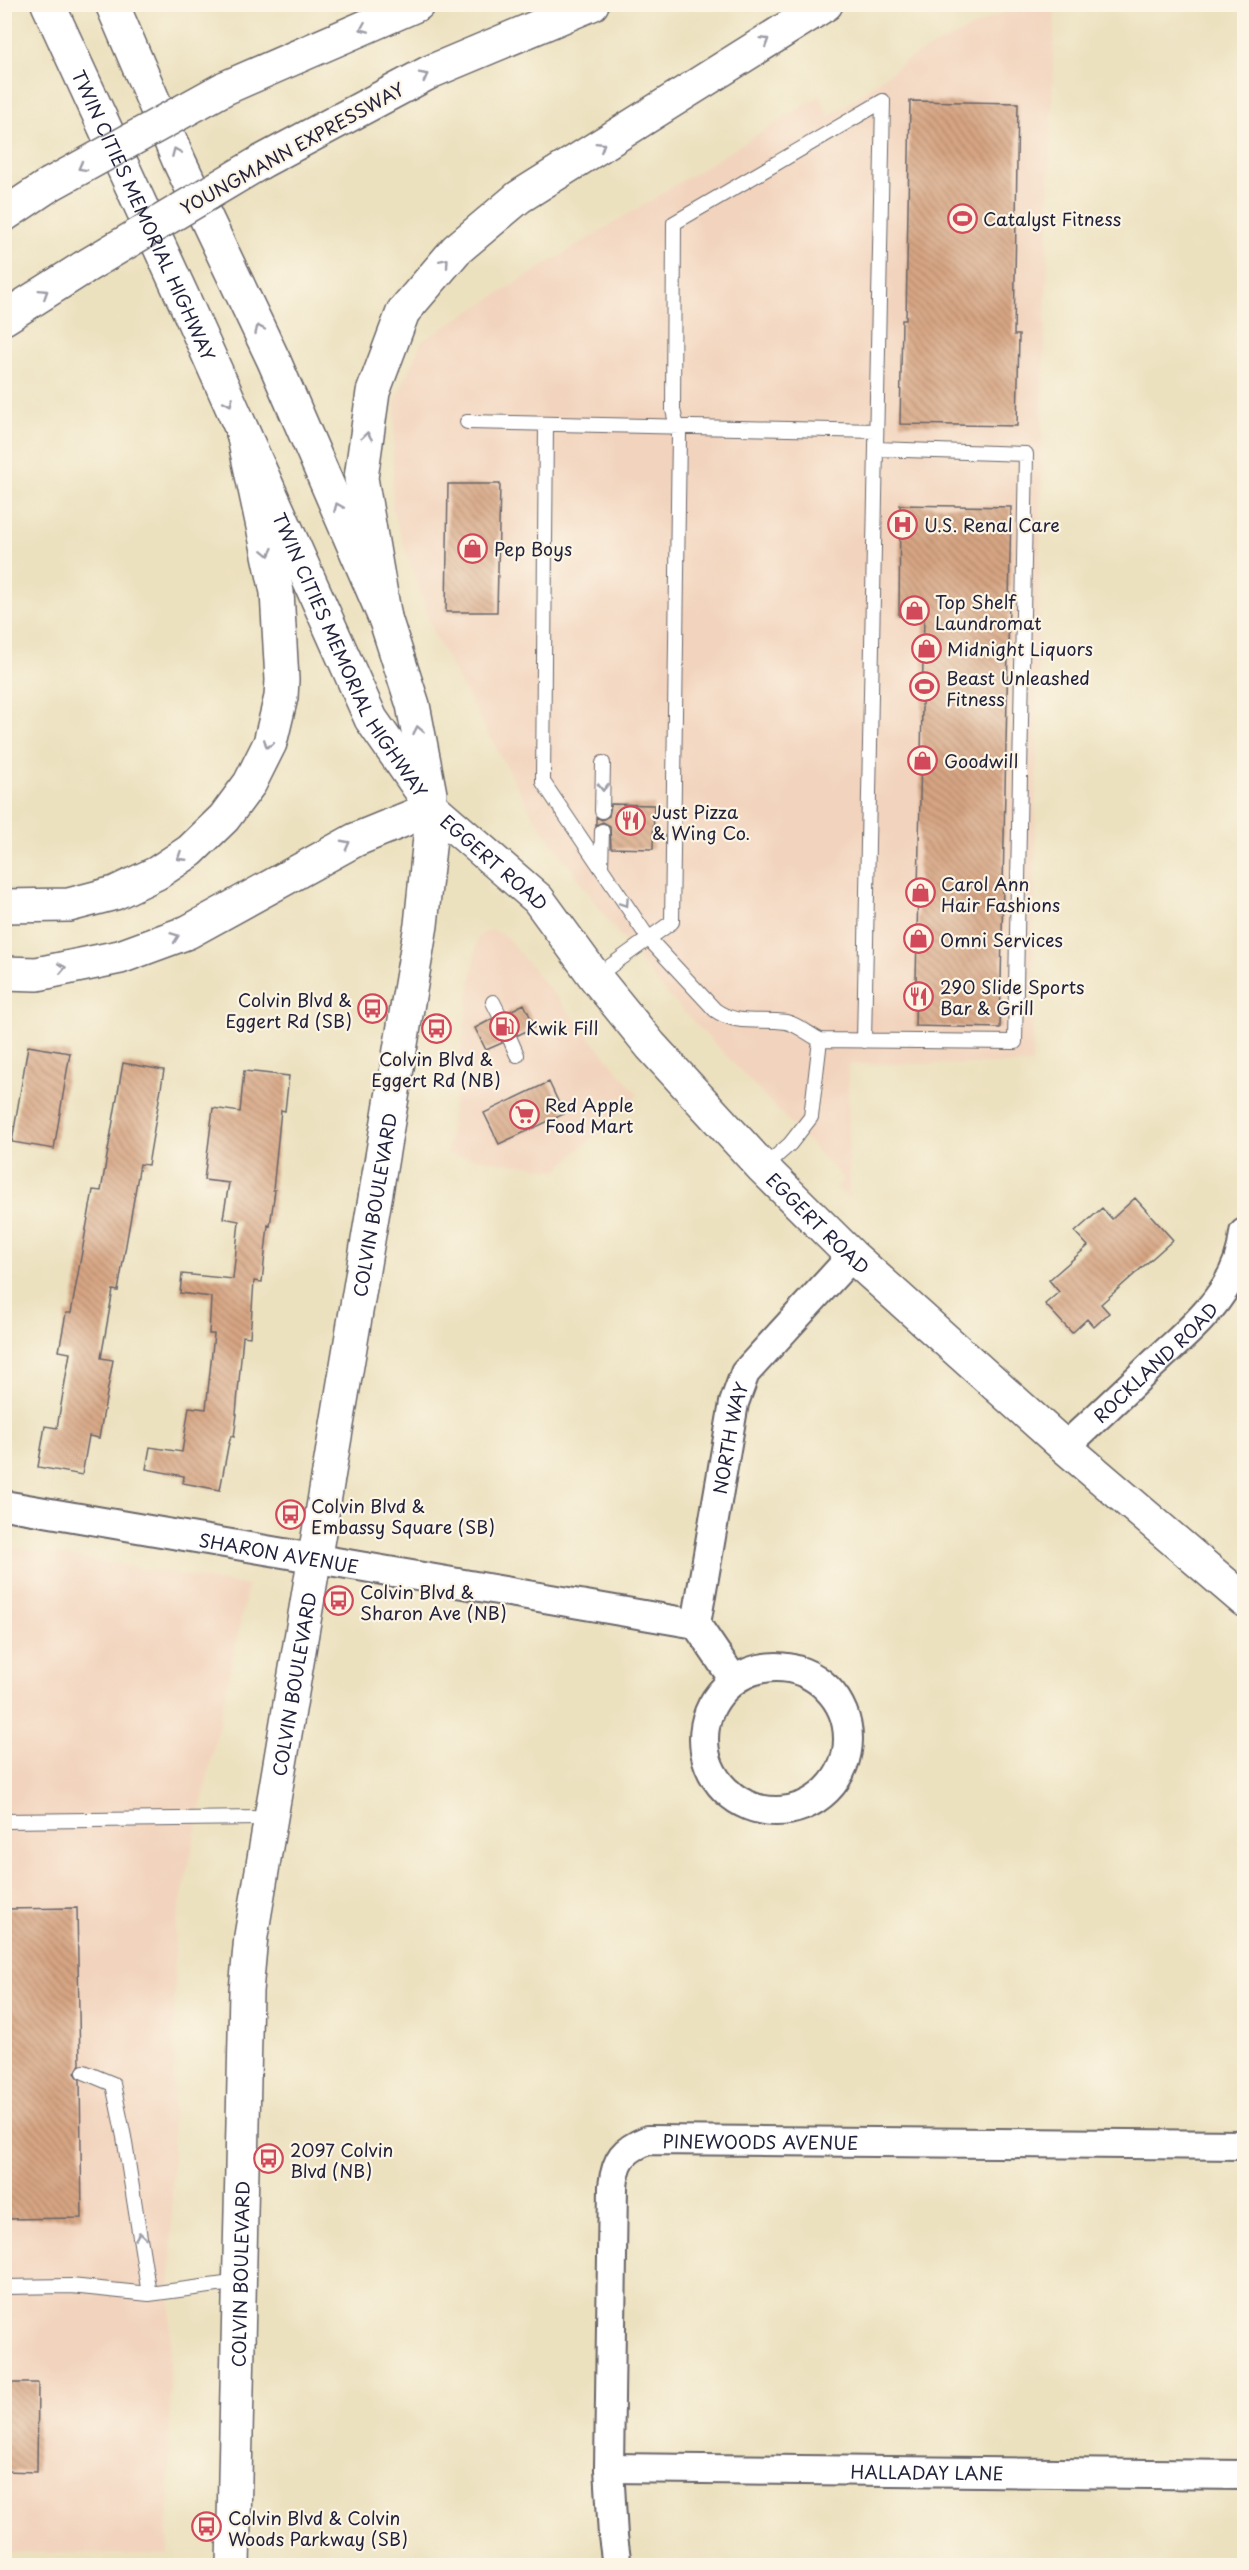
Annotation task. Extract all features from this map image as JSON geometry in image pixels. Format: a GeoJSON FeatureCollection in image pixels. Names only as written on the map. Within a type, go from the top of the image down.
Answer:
{"type":"FeatureCollection","features":[{"type":"Feature","properties":{"kind":"main road","name":"TWIN CITIES MEMORIAL HIGHWAY"},"geometry":{"type":"LineString","coordinates":[[48,4],[371,719],[433,808]]}},
{"type":"Feature","properties":{"kind":"main road","name":"TWIN CITIES MEMORIAL HIGHWAY"},"geometry":{"type":"LineString","coordinates":[[112,4],[180,163],[274,361],[385,618],[413,705],[433,808]]}},
{"type":"Feature","properties":{"kind":"main road"},"geometry":{"type":"LineString","coordinates":[[4,215],[49,185],[225,88],[418,4]]}},
{"type":"Feature","properties":{"kind":"main road","name":"YOUNGMANN EXPRESSWAY"},"geometry":{"type":"LineString","coordinates":[[4,318],[261,162],[430,72],[592,4]]}},
{"type":"Feature","properties":{"kind":"main road"},"geometry":{"type":"LineString","coordinates":[[385,618],[361,478],[373,392],[403,312],[456,250],[519,197],[826,4]]}},
{"type":"Feature","properties":{"kind":"main road"},"geometry":{"type":"LineString","coordinates":[[4,906],[69,905],[115,894],[157,873],[190,851],[224,818],[250,783],[270,743],[281,697],[282,680],[277,592],[243,433]]}},
{"type":"Feature","properties":{"kind":"main road"},"geometry":{"type":"LineString","coordinates":[[4,973],[37,974],[120,957],[188,932],[355,840],[433,808]]}},
{"type":"Feature","properties":{"kind":"main road","name":"EGGERT ROAD"},"geometry":{"type":"LineString","coordinates":[[433,808],[538,899],[595,977],[651,1046],[763,1168],[852,1256],[1065,1448],[1245,1600]]}},
{"type":"Feature","properties":{"kind":"main road","name":"COLVIN BOULEVARD"},"geometry":{"type":"LineString","coordinates":[[233,2565],[246,1991],[251,1936],[269,1818],[421,925],[433,808]]}},
{"type":"Feature","properties":{"kind":"street","name":"ROCKLAND ROAD"},"geometry":{"type":"LineString","coordinates":[[1065,1448],[1211,1309],[1230,1281],[1244,1244]]}},
{"type":"Feature","properties":{"kind":"street","name":"NORTH WAY"},"geometry":{"type":"LineString","coordinates":[[696,1624],[734,1403],[745,1373],[852,1256]]}},
{"type":"Feature","properties":{"kind":"street","name":"SHARON AVENUE"},"geometry":{"type":"LineString","coordinates":[[4,1505],[696,1624]]}},
{"type":"Feature","properties":{"kind":"street"},"geometry":{"type":"LineString","coordinates":[[696,1624],[734,1680]]}},
{"type":"Feature","properties":{"kind":"street"},"geometry":{"type":"LineString","coordinates":[[767,1668],[784,1668],[802,1672],[818,1680],[835,1699],[846,1723],[848,1741],[845,1758],[839,1775],[828,1789],[814,1800],[788,1809],[761,1810],[743,1803],[728,1793],[716,1779],[707,1762],[704,1744],[705,1726],[710,1708],[720,1693],[734,1680],[750,1672],[767,1668]]}},
{"type":"Feature","properties":{"kind":"street","name":"PINEWOODS AVENUE"},"geometry":{"type":"LineString","coordinates":[[617,2565],[609,2468],[613,2186],[615,2169],[622,2156],[633,2146],[648,2140],[1245,2145]]}},
{"type":"Feature","properties":{"kind":"street","name":"HALLADAY LANE"},"geometry":{"type":"LineString","coordinates":[[609,2468],[1245,2475]]}},
{"type":"Feature","properties":{"kind":"lane"},"geometry":{"type":"LineString","coordinates":[[595,977],[672,922],[679,435],[673,410],[674,224],[883,101],[864,1041]]}},
{"type":"Feature","properties":{"kind":"lane"},"geometry":{"type":"LineString","coordinates":[[467,422],[876,431]]}},
{"type":"Feature","properties":{"kind":"lane"},"geometry":{"type":"LineString","coordinates":[[546,424],[543,782],[649,939],[726,1018],[788,1022],[820,1040],[1015,1042],[1026,454],[876,449]]}},
{"type":"Feature","properties":{"kind":"lane"},"geometry":{"type":"LineString","coordinates":[[602,811],[603,763]]}},
{"type":"Feature","properties":{"kind":"lane"},"geometry":{"type":"LineString","coordinates":[[601,868],[602,831]]}},
{"type":"Feature","properties":{"kind":"lane"},"geometry":{"type":"LineString","coordinates":[[493,1002],[500,1016]]}},
{"type":"Feature","properties":{"kind":"lane"},"geometry":{"type":"LineString","coordinates":[[510,1039],[518,1055]]}},
{"type":"Feature","properties":{"kind":"lane"},"geometry":{"type":"LineString","coordinates":[[763,1168],[790,1144],[811,1117],[820,1040]]}},
{"type":"Feature","properties":{"kind":"lane"},"geometry":{"type":"LineString","coordinates":[[4,1821],[269,1818]]}},
{"type":"Feature","properties":{"kind":"lane"},"geometry":{"type":"LineString","coordinates":[[84,2072],[113,2084],[124,2137],[149,2294]]}},
{"type":"Feature","properties":{"kind":"lane"},"geometry":{"type":"LineString","coordinates":[[4,2287],[71,2286],[149,2294],[240,2282]]}},
{"type":"Feature","properties":{"kind":"shaded area"},"geometry":{"type":"Polygon","coordinates":[[[1018,5],[1055,5],[1042,431],[1032,1064],[848,1064],[849,1198],[837,1188],[844,1179],[664,991],[610,923],[533,815],[435,637],[392,509],[395,402],[422,341],[820,96],[829,117],[910,58],[1018,5]]]}},
{"type":"Feature","properties":{"kind":"shaded area"},"geometry":{"type":"Polygon","coordinates":[[[493,930],[505,936],[638,1095],[557,1170],[447,1154],[477,939],[481,934],[493,930]]]}},
{"type":"Feature","properties":{"kind":"shaded area"},"geometry":{"type":"Polygon","coordinates":[[[4,1546],[248,1586],[175,1930],[168,2555],[5,2552],[4,1546]]]}},
{"type":"Feature","properties":{"kind":"building","name":"Catalyst Fitness"},"geometry":{"type":"Polygon","coordinates":[[[910,101],[1018,103],[1014,335],[1019,335],[1017,426],[900,424],[902,320],[906,320],[910,101]]]}},
{"type":"Feature","properties":{"kind":"building","name":"Pep Boys"},"geometry":{"type":"Polygon","coordinates":[[[448,484],[500,484],[497,612],[446,612],[448,484]]]}},
{"type":"Feature","properties":{"kind":"building"},"geometry":{"type":"Polygon","coordinates":[[[900,505],[1011,507],[1000,1028],[915,1026],[924,616],[899,616],[900,505]]]}},
{"type":"Feature","properties":{"kind":"building","name":"Just Pizza & Wing Co."},"geometry":{"type":"Polygon","coordinates":[[[611,804],[654,805],[653,849],[611,848],[610,826],[603,822],[596,825],[596,817],[602,820],[609,816],[611,804]]]}},
{"type":"Feature","properties":{"kind":"building","name":"Kwik Fill"},"geometry":{"type":"Polygon","coordinates":[[[524,1004],[535,1027],[518,1035],[512,1030],[506,1031],[501,1037],[502,1043],[486,1050],[475,1028],[492,1019],[496,1024],[503,1024],[508,1020],[508,1012],[524,1004]]]}},
{"type":"Feature","properties":{"kind":"building"},"geometry":{"type":"Polygon","coordinates":[[[28,1046],[70,1053],[54,1149],[12,1142],[28,1046]]]}},
{"type":"Feature","properties":{"kind":"building"},"geometry":{"type":"Polygon","coordinates":[[[123,1063],[164,1070],[148,1165],[140,1164],[118,1291],[113,1290],[101,1358],[113,1360],[99,1438],[89,1436],[82,1475],[38,1467],[45,1426],[57,1428],[70,1353],[59,1351],[66,1313],[71,1313],[93,1190],[101,1191],[123,1063]]]}},
{"type":"Feature","properties":{"kind":"building"},"geometry":{"type":"Polygon","coordinates":[[[244,1071],[289,1076],[285,1111],[281,1110],[273,1190],[275,1190],[270,1226],[268,1225],[262,1282],[254,1281],[250,1337],[243,1336],[234,1437],[231,1436],[228,1447],[220,1490],[183,1483],[184,1476],[146,1469],[150,1447],[182,1452],[189,1407],[206,1409],[214,1334],[209,1334],[211,1297],[180,1293],[182,1274],[233,1279],[239,1221],[223,1218],[229,1183],[204,1180],[213,1108],[240,1112],[244,1071]]]}},
{"type":"Feature","properties":{"kind":"building","name":"Red Apple Food Mart"},"geometry":{"type":"Polygon","coordinates":[[[549,1082],[564,1114],[499,1144],[484,1113],[549,1082]]]}},
{"type":"Feature","properties":{"kind":"building"},"geometry":{"type":"Polygon","coordinates":[[[1135,1198],[1173,1240],[1101,1304],[1109,1313],[1094,1327],[1087,1319],[1072,1333],[1045,1304],[1059,1292],[1049,1280],[1088,1246],[1075,1232],[1102,1208],[1112,1219],[1135,1198]]]}},
{"type":"Feature","properties":{"kind":"building"},"geometry":{"type":"Polygon","coordinates":[[[77,1908],[80,2064],[75,2073],[80,2080],[82,2218],[4,2219],[4,1909],[77,1908]]]}},
{"type":"Feature","properties":{"kind":"building"},"geometry":{"type":"Polygon","coordinates":[[[4,2383],[38,2383],[37,2472],[4,2471],[4,2383]]]}},
{"type":"Feature","properties":{"kind":"place","name":"Catalyst Fitness"},"geometry":{"type":"Point","coordinates":[962,218]}},
{"type":"Feature","properties":{"kind":"place","name":"U.S. Renal Care"},"geometry":{"type":"Point","coordinates":[903,524]}},
{"type":"Feature","properties":{"kind":"place","name":"Pep Boys"},"geometry":{"type":"Point","coordinates":[473,548]}},
{"type":"Feature","properties":{"kind":"place","name":"Top Shelf Laundromat"},"geometry":{"type":"Point","coordinates":[914,611]}},
{"type":"Feature","properties":{"kind":"place","name":"Midnight Liquors"},"geometry":{"type":"Point","coordinates":[926,648]}},
{"type":"Feature","properties":{"kind":"place","name":"Beast Unleashed Fitness"},"geometry":{"type":"Point","coordinates":[925,687]}},
{"type":"Feature","properties":{"kind":"place","name":"Goodwill"},"geometry":{"type":"Point","coordinates":[923,760]}},
{"type":"Feature","properties":{"kind":"place","name":"Just Pizza & Wing Co."},"geometry":{"type":"Point","coordinates":[631,821]}},
{"type":"Feature","properties":{"kind":"place","name":"Carol Ann Hair Fashions"},"geometry":{"type":"Point","coordinates":[920,893]}},
{"type":"Feature","properties":{"kind":"place","name":"Omni Services"},"geometry":{"type":"Point","coordinates":[919,939]}},
{"type":"Feature","properties":{"kind":"place","name":"290 Slide Sports Bar & Grill"},"geometry":{"type":"Point","coordinates":[919,996]}},
{"type":"Feature","properties":{"kind":"place","name":"Colvin Blvd & Eggert Rd (SB)"},"geometry":{"type":"Point","coordinates":[373,1009]}},
{"type":"Feature","properties":{"kind":"place","name":"Kwik Fill"},"geometry":{"type":"Point","coordinates":[505,1027]}},
{"type":"Feature","properties":{"kind":"place","name":"Colvin Blvd & Eggert Rd (NB)"},"geometry":{"type":"Point","coordinates":[436,1029]}},
{"type":"Feature","properties":{"kind":"place","name":"Red Apple Food Mart"},"geometry":{"type":"Point","coordinates":[524,1114]}},
{"type":"Feature","properties":{"kind":"place","name":"Colvin Blvd & Embassy Square (SB)"},"geometry":{"type":"Point","coordinates":[290,1515]}},
{"type":"Feature","properties":{"kind":"place","name":"Colvin Blvd & Sharon Ave (NB)"},"geometry":{"type":"Point","coordinates":[339,1601]}},
{"type":"Feature","properties":{"kind":"place","name":"2097 Colvin Blvd (NB)"},"geometry":{"type":"Point","coordinates":[269,2159]}},
{"type":"Feature","properties":{"kind":"place","name":"Colvin Blvd & Colvin Woods Parkway (SB)"},"geometry":{"type":"Point","coordinates":[207,2527]}}]}
